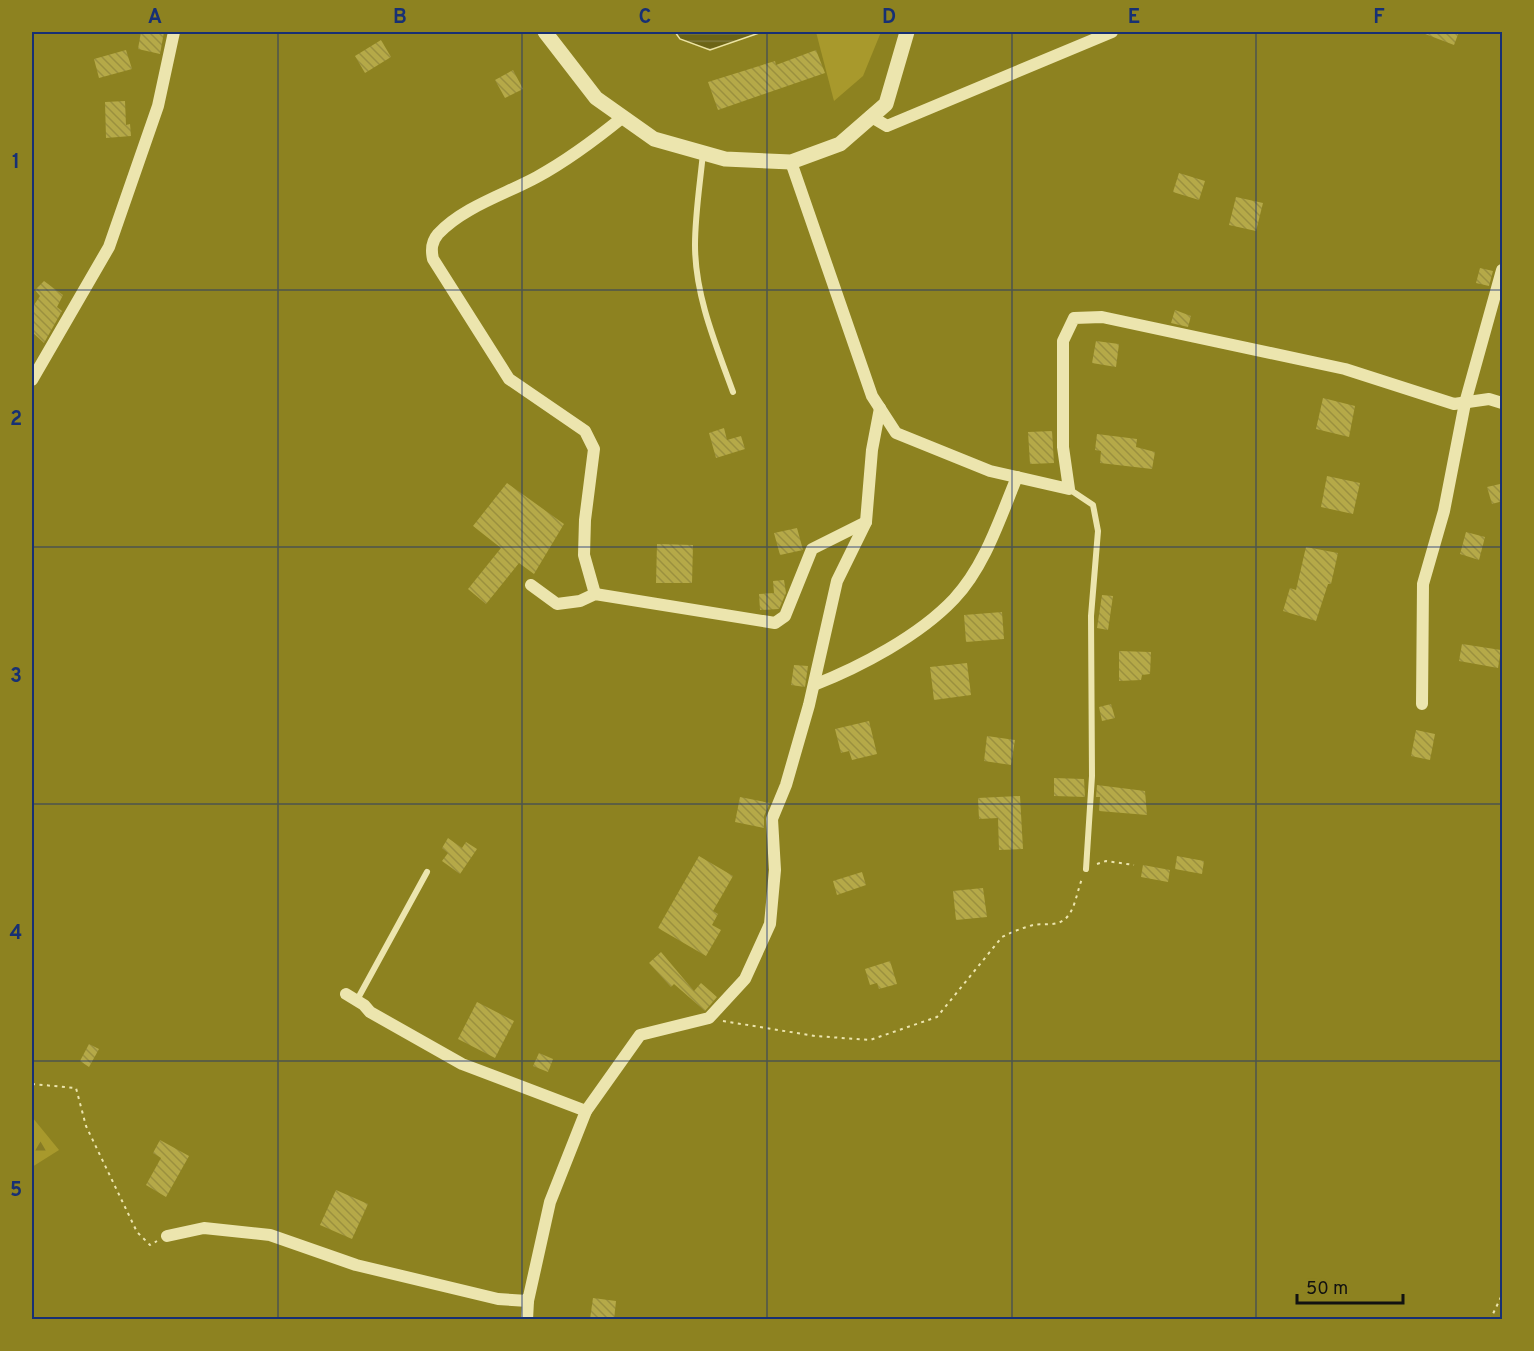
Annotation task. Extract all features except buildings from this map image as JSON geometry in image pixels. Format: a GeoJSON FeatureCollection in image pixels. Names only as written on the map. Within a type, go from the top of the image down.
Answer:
{"type":"FeatureCollection","features":[{"type":"Feature","properties":{"kind":"street"},"geometry":{"type":"LineString","coordinates":[[32,380],[109,247],[158,106],[174,32]]}},
{"type":"Feature","properties":{"kind":"street"},"geometry":{"type":"LineString","coordinates":[[545,32],[596,98],[654,139],[725,159],[791,162],[840,144],[886,104],[907,32]]}},
{"type":"Feature","properties":{"kind":"street"},"geometry":{"type":"LineString","coordinates":[[870,116],[887,126],[1112,32]]}},
{"type":"Feature","properties":{"kind":"street"},"geometry":{"type":"LineString","coordinates":[[595,594],[584,555],[585,520],[594,449],[585,431],[509,379],[433,259],[431,247],[437,234],[472,210],[505,190],[536,178],[586,147],[623,117]]}},
{"type":"Feature","properties":{"kind":"street"},"geometry":{"type":"LineString","coordinates":[[791,162],[872,396],[896,433],[990,471],[1069,489],[1063,447],[1063,341],[1074,318],[1102,317],[1345,369],[1454,405],[1489,399],[1503,403]]}},
{"type":"Feature","properties":{"kind":"street"},"geometry":{"type":"LineString","coordinates":[[1422,704],[1423,584],[1444,512],[1465,403],[1503,270]]}},
{"type":"Feature","properties":{"kind":"street"},"geometry":{"type":"LineString","coordinates":[[527,1320],[528,1301],[550,1202],[586,1111],[640,1035],[709,1018],[745,979],[770,924],[775,870],[772,819],[786,785],[814,686],[837,581],[866,522],[872,450],[880,408]]}},
{"type":"Feature","properties":{"kind":"street"},"geometry":{"type":"LineString","coordinates":[[814,686],[863,663],[910,634],[954,599],[986,551],[1017,477]]}},
{"type":"Feature","properties":{"kind":"street"},"geometry":{"type":"LineString","coordinates":[[531,585],[557,604],[580,601],[595,594],[775,623],[784,616],[812,549],[866,522]]}},
{"type":"Feature","properties":{"kind":"street"},"geometry":{"type":"LineString","coordinates":[[351,997],[370,1012],[462,1064],[586,1111]]}},
{"type":"Feature","properties":{"kind":"street"},"geometry":{"type":"LineString","coordinates":[[167,1236],[204,1228],[270,1234],[356,1265],[498,1299],[528,1301]]}},
{"type":"Feature","properties":{"kind":"lane"},"geometry":{"type":"LineString","coordinates":[[703,153],[695,246],[700,291],[710,331],[733,392]]}},
{"type":"Feature","properties":{"kind":"lane"},"geometry":{"type":"LineString","coordinates":[[1069,489],[1093,505],[1098,531],[1091,616],[1092,776],[1086,868]]}},
{"type":"Feature","properties":{"kind":"lane"},"geometry":{"type":"LineString","coordinates":[[351,997],[427,872]]}},
{"type":"Feature","properties":{"kind":"path"},"geometry":{"type":"LineString","coordinates":[[709,1018],[782,1032],[870,1041],[937,1017],[1002,937],[1015,930],[1035,925],[1054,924],[1065,919],[1071,910],[1086,868],[1106,861],[1134,865]]}},
{"type":"Feature","properties":{"kind":"path"},"geometry":{"type":"LineString","coordinates":[[32,1084],[76,1088],[86,1126],[137,1232],[150,1245],[167,1236]]}},
{"type":"Feature","properties":{"kind":"path"},"geometry":{"type":"LineString","coordinates":[[1490,1320],[1503,1295]]}},
{"type":"Feature","properties":{"kind":"green space"},"geometry":{"type":"Polygon","coordinates":[[[816,32],[881,32],[863,76],[834,101],[816,32]]]}},
{"type":"Feature","properties":{"kind":"green space"},"geometry":{"type":"Polygon","coordinates":[[[32,1117],[59,1150],[32,1167],[32,1117]]]}},
{"type":"Feature","properties":{"kind":"shaded area"},"geometry":{"type":"Polygon","coordinates":[[[675,32],[762,32],[710,50],[680,39],[675,32]]]}}]}
